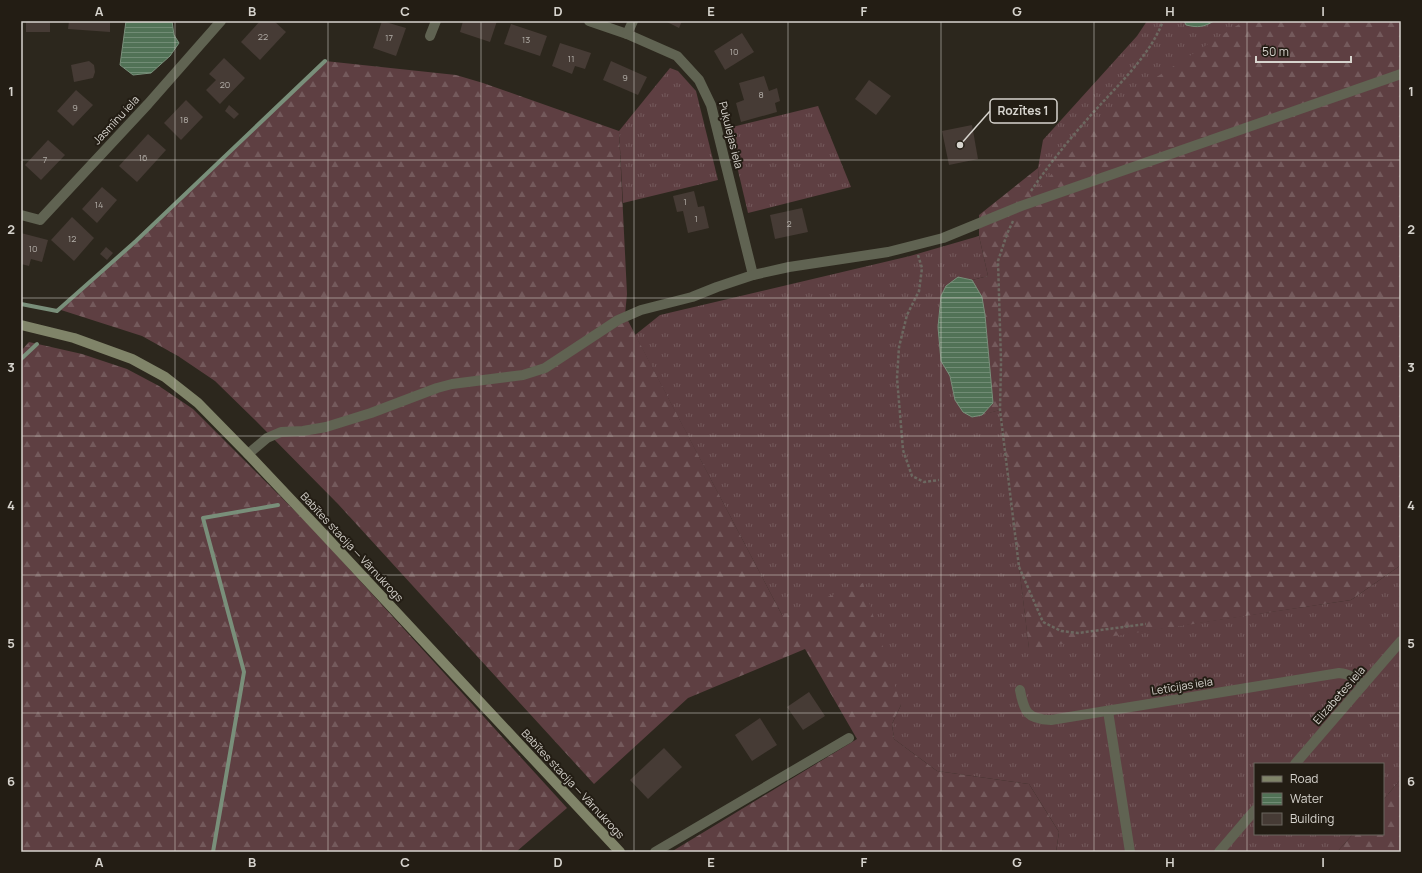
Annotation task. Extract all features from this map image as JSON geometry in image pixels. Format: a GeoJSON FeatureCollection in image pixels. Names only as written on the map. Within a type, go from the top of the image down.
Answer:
{"type":"FeatureCollection","features":[{"type":"Feature","properties":{"kind":"main road","name":"Babītes stacija — Vārnukrogs"},"geometry":{"type":"LineString","coordinates":[[21,325],[74,338],[132,359],[165,377],[198,403],[248,454],[620,852]]}},
{"type":"Feature","properties":{"kind":"street","name":"Jasmīnu iela"},"geometry":{"type":"LineString","coordinates":[[21,215],[40,220],[148,104],[221,21]]}},
{"type":"Feature","properties":{"kind":"street"},"geometry":{"type":"LineString","coordinates":[[430,36],[436,21]]}},
{"type":"Feature","properties":{"kind":"street","name":"Puķulejas iela"},"geometry":{"type":"LineString","coordinates":[[589,21],[627,34],[677,56],[699,80],[711,105],[753,276]]}},
{"type":"Feature","properties":{"kind":"street"},"geometry":{"type":"LineString","coordinates":[[627,34],[632,21]]}},
{"type":"Feature","properties":{"kind":"street"},"geometry":{"type":"LineString","coordinates":[[248,454],[267,438],[281,432],[303,431],[326,427],[371,413],[436,388],[452,384],[522,375],[545,368],[565,357],[618,320],[641,310],[692,297],[717,287],[789,267],[888,252],[943,238],[1021,206],[1401,74]]}},
{"type":"Feature","properties":{"kind":"street","name":"Elizabetes iela"},"geometry":{"type":"LineString","coordinates":[[1296,763],[1401,641]]}},
{"type":"Feature","properties":{"kind":"street","name":"Letīcijas iela"},"geometry":{"type":"LineString","coordinates":[[1020,690],[1023,705],[1029,714],[1038,719],[1051,720],[1339,673],[1348,674],[1354,677],[1363,685]]}},
{"type":"Feature","properties":{"kind":"street"},"geometry":{"type":"LineString","coordinates":[[1108,711],[1130,852]]}},
{"type":"Feature","properties":{"kind":"street"},"geometry":{"type":"LineString","coordinates":[[655,852],[849,738]]}},
{"type":"Feature","properties":{"kind":"street"},"geometry":{"type":"LineString","coordinates":[[1219,852],[1254,811]]}},
{"type":"Feature","properties":{"kind":"path"},"geometry":{"type":"LineString","coordinates":[[1146,624],[1078,633],[1061,631],[1043,622],[1019,567],[1000,410],[1001,360],[998,261],[1006,234],[1021,206],[1045,169],[1138,63],[1163,21]]}},
{"type":"Feature","properties":{"kind":"path"},"geometry":{"type":"LineString","coordinates":[[916,245],[922,268],[919,292],[907,315],[901,340],[897,378],[903,450],[912,476],[924,482],[938,480]]}},
{"type":"Feature","properties":{"kind":"green space"},"geometry":{"type":"Polygon","coordinates":[[[1147,21],[1244,21],[1039,189],[1038,168],[1043,140],[1137,36],[1147,21]]]}},
{"type":"Feature","properties":{"kind":"green space"},"geometry":{"type":"Polygon","coordinates":[[[1244,21],[1401,21],[1401,565],[1351,600],[1029,649],[1000,410],[982,415],[993,403],[985,315],[972,280],[988,276],[979,236],[979,215],[1038,168],[1039,188],[1116,103],[1244,21]]]}},
{"type":"Feature","properties":{"kind":"green space"},"geometry":{"type":"Polygon","coordinates":[[[325,61],[456,75],[483,83],[619,131],[627,294],[625,315],[782,615],[863,583],[901,705],[892,724],[894,739],[937,771],[1029,784],[1059,832],[1056,852],[671,852],[857,739],[805,649],[688,698],[594,784],[338,504],[215,381],[178,356],[142,336],[61,310],[325,61]]]}},
{"type":"Feature","properties":{"kind":"green space"},"geometry":{"type":"Polygon","coordinates":[[[670,68],[678,71],[696,91],[718,180],[623,203],[619,131],[670,68]]]}},
{"type":"Feature","properties":{"kind":"green space"},"geometry":{"type":"Polygon","coordinates":[[[818,106],[851,187],[748,213],[728,128],[818,106]]]}},
{"type":"Feature","properties":{"kind":"green space"},"geometry":{"type":"Polygon","coordinates":[[[979,236],[988,276],[972,280],[958,277],[941,296],[938,327],[941,360],[950,376],[955,400],[972,417],[1000,410],[1029,648],[1351,600],[1401,565],[1401,779],[1384,799],[1384,763],[1254,763],[1254,835],[1352,835],[1337,852],[1056,852],[1059,832],[1029,784],[937,771],[894,739],[892,724],[901,705],[782,615],[635,335],[660,315],[910,256],[979,236]]]}},
{"type":"Feature","properties":{"kind":"green space"},"geometry":{"type":"Polygon","coordinates":[[[29,342],[82,354],[127,369],[159,386],[193,409],[312,528],[567,808],[516,852],[21,852],[21,351],[29,342]]]}},
{"type":"Feature","properties":{"kind":"green space"},"geometry":{"type":"Polygon","coordinates":[[[1401,779],[1401,852],[1337,852],[1352,835],[1384,835],[1384,799],[1401,779]]]}},
{"type":"Feature","properties":{"kind":"water"},"geometry":{"type":"Polygon","coordinates":[[[126,21],[172,21],[174,35],[179,43],[170,56],[151,73],[133,75],[120,65],[126,21]]]}},
{"type":"Feature","properties":{"kind":"water"},"geometry":{"type":"Polygon","coordinates":[[[1184,21],[1214,21],[1207,25],[1197,27],[1186,25],[1184,21]]]}},
{"type":"Feature","properties":{"kind":"water"},"geometry":{"type":"Polygon","coordinates":[[[958,277],[972,280],[982,297],[985,315],[993,403],[982,415],[972,417],[963,412],[955,400],[950,376],[941,361],[938,327],[941,296],[946,286],[958,277]]]}},
{"type":"Feature","properties":{"kind":"building"},"geometry":{"type":"Polygon","coordinates":[[[26,21],[50,21],[50,32],[26,32],[26,21]]]}},
{"type":"Feature","properties":{"kind":"building"},"geometry":{"type":"Polygon","coordinates":[[[69,21],[110,21],[110,32],[68,29],[69,21]]]}},
{"type":"Feature","properties":{"kind":"building"},"geometry":{"type":"Polygon","coordinates":[[[260,21],[274,21],[286,32],[260,60],[241,42],[260,21]]]}},
{"type":"Feature","properties":{"kind":"building"},"geometry":{"type":"Polygon","coordinates":[[[382,21],[406,28],[396,56],[373,48],[382,21]]]}},
{"type":"Feature","properties":{"kind":"building"},"geometry":{"type":"Polygon","coordinates":[[[463,21],[497,21],[490,42],[460,32],[463,21]]]}},
{"type":"Feature","properties":{"kind":"building"},"geometry":{"type":"Polygon","coordinates":[[[665,21],[682,21],[679,28],[665,21]]]}},
{"type":"Feature","properties":{"kind":"building"},"geometry":{"type":"Polygon","coordinates":[[[511,24],[547,36],[540,56],[504,44],[511,24]]]}},
{"type":"Feature","properties":{"kind":"building"},"geometry":{"type":"Polygon","coordinates":[[[742,33],[754,52],[725,70],[714,51],[742,33]]]}},
{"type":"Feature","properties":{"kind":"building"},"geometry":{"type":"Polygon","coordinates":[[[560,43],[591,53],[585,69],[575,66],[572,74],[552,66],[560,43]]]}},
{"type":"Feature","properties":{"kind":"building"},"geometry":{"type":"Polygon","coordinates":[[[224,58],[245,78],[220,104],[206,90],[216,80],[209,74],[224,58]]]}},
{"type":"Feature","properties":{"kind":"building"},"geometry":{"type":"Polygon","coordinates":[[[89,61],[94,65],[95,72],[93,78],[74,82],[71,65],[89,61]]]}},
{"type":"Feature","properties":{"kind":"building"},"geometry":{"type":"Polygon","coordinates":[[[611,61],[647,77],[638,95],[603,80],[611,61]]]}},
{"type":"Feature","properties":{"kind":"building"},"geometry":{"type":"Polygon","coordinates":[[[764,76],[769,91],[777,88],[780,101],[775,103],[777,112],[741,122],[736,103],[744,100],[739,83],[764,76]]]}},
{"type":"Feature","properties":{"kind":"building"},"geometry":{"type":"Polygon","coordinates":[[[869,80],[891,96],[876,115],[855,99],[869,80]]]}},
{"type":"Feature","properties":{"kind":"building"},"geometry":{"type":"Polygon","coordinates":[[[76,90],[93,105],[73,126],[57,111],[76,90]]]}},
{"type":"Feature","properties":{"kind":"building"},"geometry":{"type":"Polygon","coordinates":[[[186,100],[203,117],[181,140],[164,123],[186,100]]]}},
{"type":"Feature","properties":{"kind":"building"},"geometry":{"type":"Polygon","coordinates":[[[229,105],[239,114],[234,119],[225,111],[229,105]]]}},
{"type":"Feature","properties":{"kind":"building"},"geometry":{"type":"Polygon","coordinates":[[[972,125],[978,159],[949,165],[942,131],[972,125]]]}},
{"type":"Feature","properties":{"kind":"building"},"geometry":{"type":"Polygon","coordinates":[[[148,134],[166,150],[137,182],[119,166],[148,134]]]}},
{"type":"Feature","properties":{"kind":"building"},"geometry":{"type":"Polygon","coordinates":[[[48,140],[65,155],[41,180],[25,165],[48,140]]]}},
{"type":"Feature","properties":{"kind":"building"},"geometry":{"type":"Polygon","coordinates":[[[102,187],[117,200],[97,223],[82,209],[102,187]]]}},
{"type":"Feature","properties":{"kind":"building"},"geometry":{"type":"Polygon","coordinates":[[[694,191],[698,207],[704,206],[709,228],[688,233],[683,211],[677,212],[673,196],[694,191]]]}},
{"type":"Feature","properties":{"kind":"building"},"geometry":{"type":"Polygon","coordinates":[[[802,208],[808,232],[775,239],[770,215],[802,208]]]}},
{"type":"Feature","properties":{"kind":"building"},"geometry":{"type":"Polygon","coordinates":[[[72,217],[94,238],[74,261],[51,240],[72,217]]]}},
{"type":"Feature","properties":{"kind":"building"},"geometry":{"type":"Polygon","coordinates":[[[21,233],[48,240],[42,262],[31,259],[29,266],[21,264],[21,233]]]}},
{"type":"Feature","properties":{"kind":"building"},"geometry":{"type":"Polygon","coordinates":[[[106,247],[113,253],[107,260],[100,254],[106,247]]]}},
{"type":"Feature","properties":{"kind":"building"},"geometry":{"type":"Polygon","coordinates":[[[809,692],[825,716],[803,730],[787,707],[809,692]]]}},
{"type":"Feature","properties":{"kind":"building"},"geometry":{"type":"Polygon","coordinates":[[[760,718],[777,745],[752,761],[735,735],[760,718]]]}},
{"type":"Feature","properties":{"kind":"building"},"geometry":{"type":"Polygon","coordinates":[[[664,748],[682,767],[648,799],[630,780],[664,748]]]}},
{"type":"Feature","properties":{"kind":"waterway"},"geometry":{"type":"LineString","coordinates":[[21,304],[57,311],[136,241],[325,61]]}},
{"type":"Feature","properties":{"kind":"waterway"},"geometry":{"type":"LineString","coordinates":[[21,359],[37,344]]}},
{"type":"Feature","properties":{"kind":"waterway"},"geometry":{"type":"LineString","coordinates":[[213,852],[244,672],[203,518],[278,505]]}},
{"type":"Feature","properties":{"kind":"place","name":"Rozītes 1"},"geometry":{"type":"Point","coordinates":[960,145]}}]}
